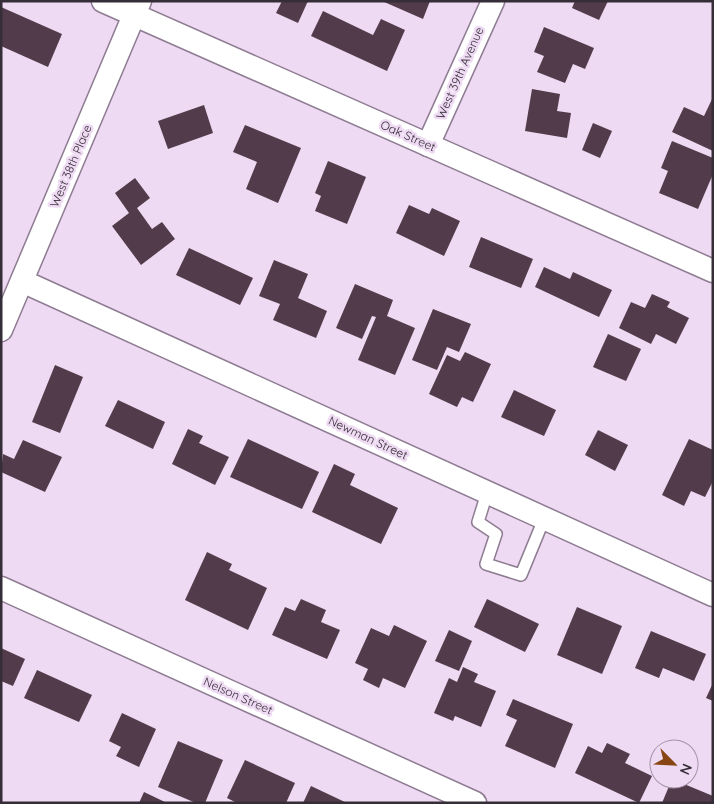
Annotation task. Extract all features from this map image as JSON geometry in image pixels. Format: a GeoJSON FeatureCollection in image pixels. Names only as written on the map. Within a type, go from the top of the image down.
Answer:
{"type":"FeatureCollection","features":[{"type":"Feature","properties":{"kind":"street","name":"Oak Street"},"geometry":{"type":"LineString","coordinates":[[103,1],[137,8],[428,145],[713,271]]}},
{"type":"Feature","properties":{"kind":"street","name":"West 39th Avenue"},"geometry":{"type":"LineString","coordinates":[[428,145],[493,1]]}},
{"type":"Feature","properties":{"kind":"street","name":"West 38th Place"},"geometry":{"type":"LineString","coordinates":[[1,330],[137,8]]}},
{"type":"Feature","properties":{"kind":"street","name":"Newman Street"},"geometry":{"type":"LineString","coordinates":[[22,280],[713,595]]}},
{"type":"Feature","properties":{"kind":"street","name":"Nelson Street"},"geometry":{"type":"LineString","coordinates":[[1,588],[475,803]]}},
{"type":"Feature","properties":{"kind":"lane"},"geometry":{"type":"LineString","coordinates":[[487,492],[478,522],[496,534],[486,564],[521,575],[544,519]]}},
{"type":"Feature","properties":{"kind":"building"},"geometry":{"type":"Polygon","coordinates":[[[282,1],[308,1],[298,23],[276,13],[282,1]]]}},
{"type":"Feature","properties":{"kind":"building"},"geometry":{"type":"Polygon","coordinates":[[[382,1],[430,1],[423,19],[382,1]]]}},
{"type":"Feature","properties":{"kind":"building"},"geometry":{"type":"Polygon","coordinates":[[[575,1],[608,1],[599,20],[572,8],[575,1]]]}},
{"type":"Feature","properties":{"kind":"building"},"geometry":{"type":"Polygon","coordinates":[[[1,7],[62,34],[48,67],[1,46],[1,7]]]}},
{"type":"Feature","properties":{"kind":"building"},"geometry":{"type":"Polygon","coordinates":[[[323,11],[373,35],[381,19],[405,30],[387,71],[311,36],[323,11]]]}},
{"type":"Feature","properties":{"kind":"building"},"geometry":{"type":"Polygon","coordinates":[[[544,27],[594,48],[585,69],[573,64],[565,83],[537,72],[544,56],[534,52],[544,27]]]}},
{"type":"Feature","properties":{"kind":"building"},"geometry":{"type":"Polygon","coordinates":[[[532,89],[560,94],[557,111],[571,113],[567,138],[525,131],[532,89]]]}},
{"type":"Feature","properties":{"kind":"building"},"geometry":{"type":"Polygon","coordinates":[[[713,97],[713,151],[672,132],[684,107],[704,116],[713,97]]]}},
{"type":"Feature","properties":{"kind":"building"},"geometry":{"type":"Polygon","coordinates":[[[204,105],[213,133],[168,149],[158,121],[204,105]]]}},
{"type":"Feature","properties":{"kind":"building"},"geometry":{"type":"Polygon","coordinates":[[[593,123],[612,131],[600,158],[582,150],[593,123]]]}},
{"type":"Feature","properties":{"kind":"building"},"geometry":{"type":"Polygon","coordinates":[[[245,125],[301,148],[278,203],[246,189],[257,162],[233,152],[245,125]]]}},
{"type":"Feature","properties":{"kind":"building"},"geometry":{"type":"Polygon","coordinates":[[[672,141],[713,158],[713,174],[698,209],[659,193],[668,171],[661,168],[672,141]]]}},
{"type":"Feature","properties":{"kind":"building"},"geometry":{"type":"Polygon","coordinates":[[[328,161],[366,177],[347,224],[315,211],[321,196],[315,193],[328,161]]]}},
{"type":"Feature","properties":{"kind":"building"},"geometry":{"type":"Polygon","coordinates":[[[135,178],[150,198],[137,208],[152,229],[162,222],[175,239],[141,265],[112,226],[129,213],[115,193],[135,178]]]}},
{"type":"Feature","properties":{"kind":"building"},"geometry":{"type":"Polygon","coordinates":[[[409,205],[429,214],[432,208],[460,221],[444,256],[396,233],[409,205]]]}},
{"type":"Feature","properties":{"kind":"building"},"geometry":{"type":"Polygon","coordinates":[[[481,237],[533,259],[521,288],[469,267],[481,237]]]}},
{"type":"Feature","properties":{"kind":"building"},"geometry":{"type":"Polygon","coordinates":[[[189,248],[253,278],[240,305],[176,275],[189,248]]]}},
{"type":"Feature","properties":{"kind":"building"},"geometry":{"type":"Polygon","coordinates":[[[274,260],[308,274],[298,298],[327,311],[316,338],[273,320],[280,304],[259,296],[274,260]]]}},
{"type":"Feature","properties":{"kind":"building"},"geometry":{"type":"Polygon","coordinates":[[[544,267],[570,279],[573,272],[612,290],[599,317],[535,287],[544,267]]]}},
{"type":"Feature","properties":{"kind":"building"},"geometry":{"type":"Polygon","coordinates":[[[355,284],[393,300],[387,316],[415,328],[395,375],[358,360],[376,317],[372,316],[362,339],[336,328],[355,284]]]}},
{"type":"Feature","properties":{"kind":"building"},"geometry":{"type":"Polygon","coordinates":[[[652,294],[670,302],[667,307],[689,318],[676,344],[656,334],[651,344],[619,328],[631,302],[645,308],[652,294]]]}},
{"type":"Feature","properties":{"kind":"building"},"geometry":{"type":"Polygon","coordinates":[[[433,309],[471,324],[459,352],[447,347],[437,370],[412,360],[433,309]]]}},
{"type":"Feature","properties":{"kind":"building"},"geometry":{"type":"Polygon","coordinates":[[[608,334],[641,349],[626,381],[593,367],[608,334]]]}},
{"type":"Feature","properties":{"kind":"building"},"geometry":{"type":"Polygon","coordinates":[[[465,352],[491,364],[473,402],[462,397],[457,407],[429,394],[447,355],[460,361],[465,352]]]}},
{"type":"Feature","properties":{"kind":"building"},"geometry":{"type":"Polygon","coordinates":[[[55,365],[83,377],[60,433],[32,422],[55,365]]]}},
{"type":"Feature","properties":{"kind":"building"},"geometry":{"type":"Polygon","coordinates":[[[514,390],[556,410],[544,436],[501,417],[514,390]]]}},
{"type":"Feature","properties":{"kind":"building"},"geometry":{"type":"Polygon","coordinates":[[[118,400],[165,422],[153,449],[105,426],[118,400]]]}},
{"type":"Feature","properties":{"kind":"building"},"geometry":{"type":"Polygon","coordinates":[[[188,429],[203,436],[199,443],[229,457],[215,485],[172,464],[188,429]]]}},
{"type":"Feature","properties":{"kind":"building"},"geometry":{"type":"Polygon","coordinates":[[[598,430],[628,445],[615,471],[585,455],[598,430]]]}},
{"type":"Feature","properties":{"kind":"building"},"geometry":{"type":"Polygon","coordinates":[[[248,439],[319,472],[302,509],[230,477],[248,439]]]}},
{"type":"Feature","properties":{"kind":"building"},"geometry":{"type":"Polygon","coordinates":[[[689,439],[713,450],[713,481],[705,497],[691,491],[684,506],[662,495],[689,439]]]}},
{"type":"Feature","properties":{"kind":"building"},"geometry":{"type":"Polygon","coordinates":[[[23,440],[62,457],[45,492],[1,472],[3,454],[14,459],[23,440]]]}},
{"type":"Feature","properties":{"kind":"building"},"geometry":{"type":"Polygon","coordinates":[[[334,464],[355,474],[350,485],[398,508],[381,544],[312,512],[334,464]]]}},
{"type":"Feature","properties":{"kind":"building"},"geometry":{"type":"Polygon","coordinates":[[[207,552],[232,564],[229,570],[267,588],[248,630],[185,600],[207,552]]]}},
{"type":"Feature","properties":{"kind":"building"},"geometry":{"type":"Polygon","coordinates":[[[301,599],[326,610],[321,622],[340,630],[327,659],[272,635],[285,607],[295,611],[301,599]]]}},
{"type":"Feature","properties":{"kind":"building"},"geometry":{"type":"Polygon","coordinates":[[[487,599],[539,624],[525,652],[474,627],[487,599]]]}},
{"type":"Feature","properties":{"kind":"building"},"geometry":{"type":"Polygon","coordinates":[[[577,607],[622,626],[602,674],[557,655],[577,607]]]}},
{"type":"Feature","properties":{"kind":"building"},"geometry":{"type":"Polygon","coordinates":[[[394,625],[427,641],[405,688],[383,678],[379,688],[363,680],[368,669],[355,663],[371,628],[389,636],[394,625]]]}},
{"type":"Feature","properties":{"kind":"building"},"geometry":{"type":"Polygon","coordinates":[[[449,630],[472,641],[459,671],[435,661],[449,630]]]}},
{"type":"Feature","properties":{"kind":"building"},"geometry":{"type":"Polygon","coordinates":[[[651,631],[706,654],[694,681],[663,668],[659,678],[635,668],[651,631]]]}},
{"type":"Feature","properties":{"kind":"building"},"geometry":{"type":"Polygon","coordinates":[[[1,648],[25,659],[13,686],[1,681],[1,648]]]}},
{"type":"Feature","properties":{"kind":"building"},"geometry":{"type":"Polygon","coordinates":[[[463,667],[478,674],[474,682],[496,691],[481,727],[455,716],[453,721],[434,713],[449,678],[457,682],[463,667]]]}},
{"type":"Feature","properties":{"kind":"building"},"geometry":{"type":"Polygon","coordinates":[[[37,670],[92,695],[79,722],[24,698],[37,670]]]}},
{"type":"Feature","properties":{"kind":"building"},"geometry":{"type":"Polygon","coordinates":[[[713,683],[713,701],[706,698],[713,683]]]}},
{"type":"Feature","properties":{"kind":"building"},"geometry":{"type":"Polygon","coordinates":[[[513,699],[573,724],[555,768],[505,746],[517,720],[506,715],[513,699]]]}},
{"type":"Feature","properties":{"kind":"building"},"geometry":{"type":"Polygon","coordinates":[[[122,713],[156,729],[139,767],[116,756],[121,747],[109,741],[122,713]]]}},
{"type":"Feature","properties":{"kind":"building"},"geometry":{"type":"Polygon","coordinates":[[[178,741],[223,760],[205,803],[196,803],[158,787],[178,741]]]}},
{"type":"Feature","properties":{"kind":"building"},"geometry":{"type":"Polygon","coordinates":[[[607,743],[630,754],[625,763],[649,775],[649,782],[639,803],[575,773],[588,746],[602,753],[607,743]]]}},
{"type":"Feature","properties":{"kind":"building"},"geometry":{"type":"Polygon","coordinates":[[[245,760],[295,783],[286,803],[237,803],[227,798],[245,760]]]}},
{"type":"Feature","properties":{"kind":"building"},"geometry":{"type":"Polygon","coordinates":[[[311,786],[347,803],[303,803],[311,786]]]}},
{"type":"Feature","properties":{"kind":"building"},"geometry":{"type":"Polygon","coordinates":[[[668,789],[696,789],[713,796],[713,803],[662,803],[668,789]]]}},
{"type":"Feature","properties":{"kind":"building"},"geometry":{"type":"Polygon","coordinates":[[[144,792],[167,803],[139,803],[144,792]]]}}]}
